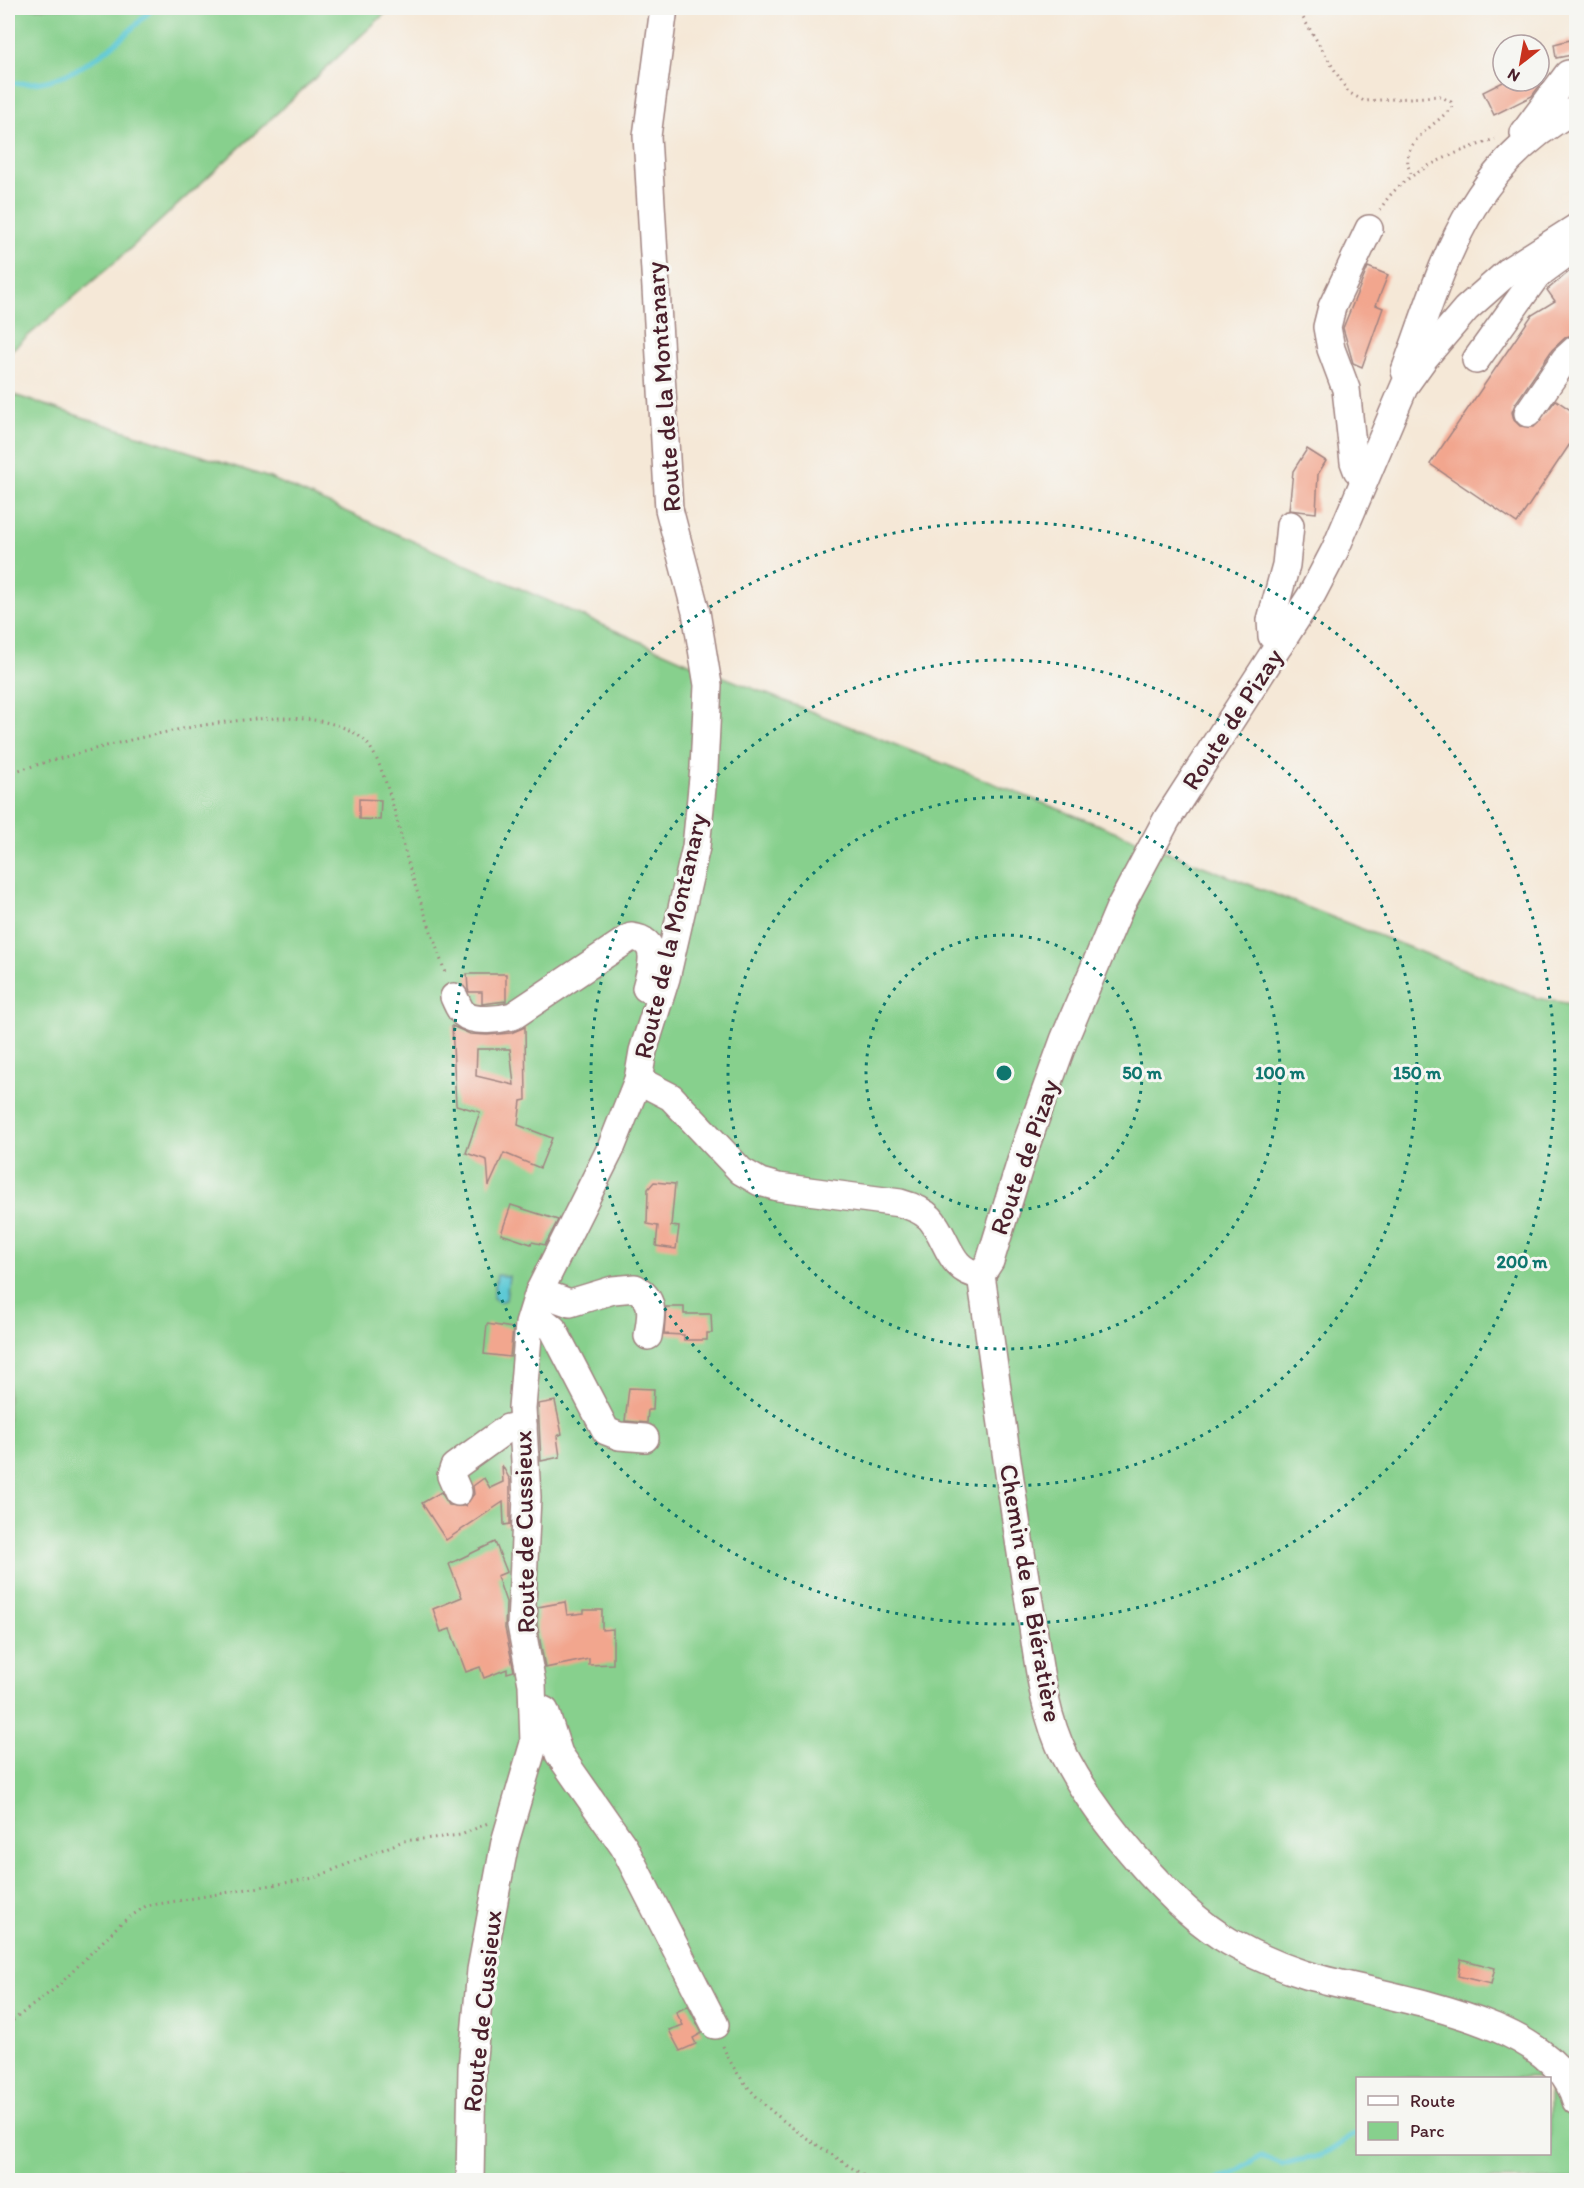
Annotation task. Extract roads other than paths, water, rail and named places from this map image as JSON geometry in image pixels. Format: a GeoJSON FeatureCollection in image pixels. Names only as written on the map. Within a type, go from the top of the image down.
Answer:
{"type":"FeatureCollection","features":[{"type":"Feature","properties":{"kind":"street","name":"Route de la Montanary"},"geometry":{"type":"LineString","coordinates":[[638,1080],[643,1051],[652,1026],[696,847],[704,768],[708,685],[696,612],[669,509],[647,136],[664,8]]}},
{"type":"Feature","properties":{"kind":"street"},"geometry":{"type":"LineString","coordinates":[[1524,138],[1568,74]]}},
{"type":"Feature","properties":{"kind":"street"},"geometry":{"type":"LineString","coordinates":[[1524,138],[1576,109]]}},
{"type":"Feature","properties":{"kind":"street","name":"Route de Pizay"},"geometry":{"type":"LineString","coordinates":[[981,1275],[990,1261],[1026,1144],[1064,1040],[1120,907],[1167,819],[1312,594],[1335,550],[1405,385],[1404,374],[1435,324],[1439,274],[1461,225],[1482,190],[1524,138]]}},
{"type":"Feature","properties":{"kind":"street"},"geometry":{"type":"LineString","coordinates":[[1435,324],[1510,270],[1576,228]]}},
{"type":"Feature","properties":{"kind":"street"},"geometry":{"type":"LineString","coordinates":[[1365,477],[1357,470],[1354,462],[1346,389],[1331,349],[1327,327],[1332,307],[1369,229]]}},
{"type":"Feature","properties":{"kind":"street"},"geometry":{"type":"LineString","coordinates":[[1476,360],[1537,275],[1555,260],[1576,250]]}},
{"type":"Feature","properties":{"kind":"street"},"geometry":{"type":"LineString","coordinates":[[1528,413],[1565,359],[1576,350]]}},
{"type":"Feature","properties":{"kind":"street"},"geometry":{"type":"LineString","coordinates":[[1280,645],[1272,636],[1271,620],[1286,565],[1290,525]]}},
{"type":"Feature","properties":{"kind":"street"},"geometry":{"type":"LineString","coordinates":[[454,997],[465,1016],[503,1018],[513,1016],[624,941],[631,937],[640,938],[652,948],[653,959],[639,1013],[640,1019],[652,1026]]}},
{"type":"Feature","properties":{"kind":"street"},"geometry":{"type":"LineString","coordinates":[[638,1080],[671,1097],[741,1172],[778,1187],[900,1203],[916,1208],[928,1216],[937,1228],[951,1256],[962,1268],[970,1274],[981,1275]]}},
{"type":"Feature","properties":{"kind":"street","name":"Route de Cussieux"},"geometry":{"type":"LineString","coordinates":[[470,2181],[475,2017],[492,1899],[512,1817],[534,1743],[532,1684],[521,1625],[527,1497],[524,1375],[535,1304],[611,1148],[638,1080]]}},
{"type":"Feature","properties":{"kind":"street","name":"Chemin de la Biératière"},"geometry":{"type":"LineString","coordinates":[[981,1275],[1023,1570],[1045,1696],[1053,1728],[1082,1785],[1117,1833],[1173,1898],[1198,1922],[1266,1960],[1301,1974],[1468,2017],[1512,2033],[1536,2048],[1552,2062],[1566,2080],[1576,2101]]}},
{"type":"Feature","properties":{"kind":"street"},"geometry":{"type":"LineString","coordinates":[[645,1438],[619,1436],[606,1431],[553,1329],[542,1320],[535,1304],[570,1303],[613,1290],[635,1288],[648,1298],[652,1306],[648,1336]]}},
{"type":"Feature","properties":{"kind":"street"},"geometry":{"type":"LineString","coordinates":[[458,1492],[451,1476],[454,1467],[508,1428],[524,1425]]}},
{"type":"Feature","properties":{"kind":"street"},"geometry":{"type":"LineString","coordinates":[[533,1705],[545,1711],[559,1754],[624,1847],[715,2025]]}},
{"type":"Feature","properties":{"kind":"water"},"geometry":{"type":"Polygon","coordinates":[[[497,1275],[509,1276],[506,1300],[499,1302],[493,1298],[497,1275]]]}},
{"type":"Feature","properties":{"kind":"waterway"},"geometry":{"type":"LineString","coordinates":[[8,83],[41,82],[72,72],[88,63],[130,31],[153,8]]}},
{"type":"Feature","properties":{"kind":"waterway"},"geometry":{"type":"LineString","coordinates":[[1217,2180],[1237,2172],[1261,2156],[1282,2165],[1327,2152],[1356,2134]]}}]}
